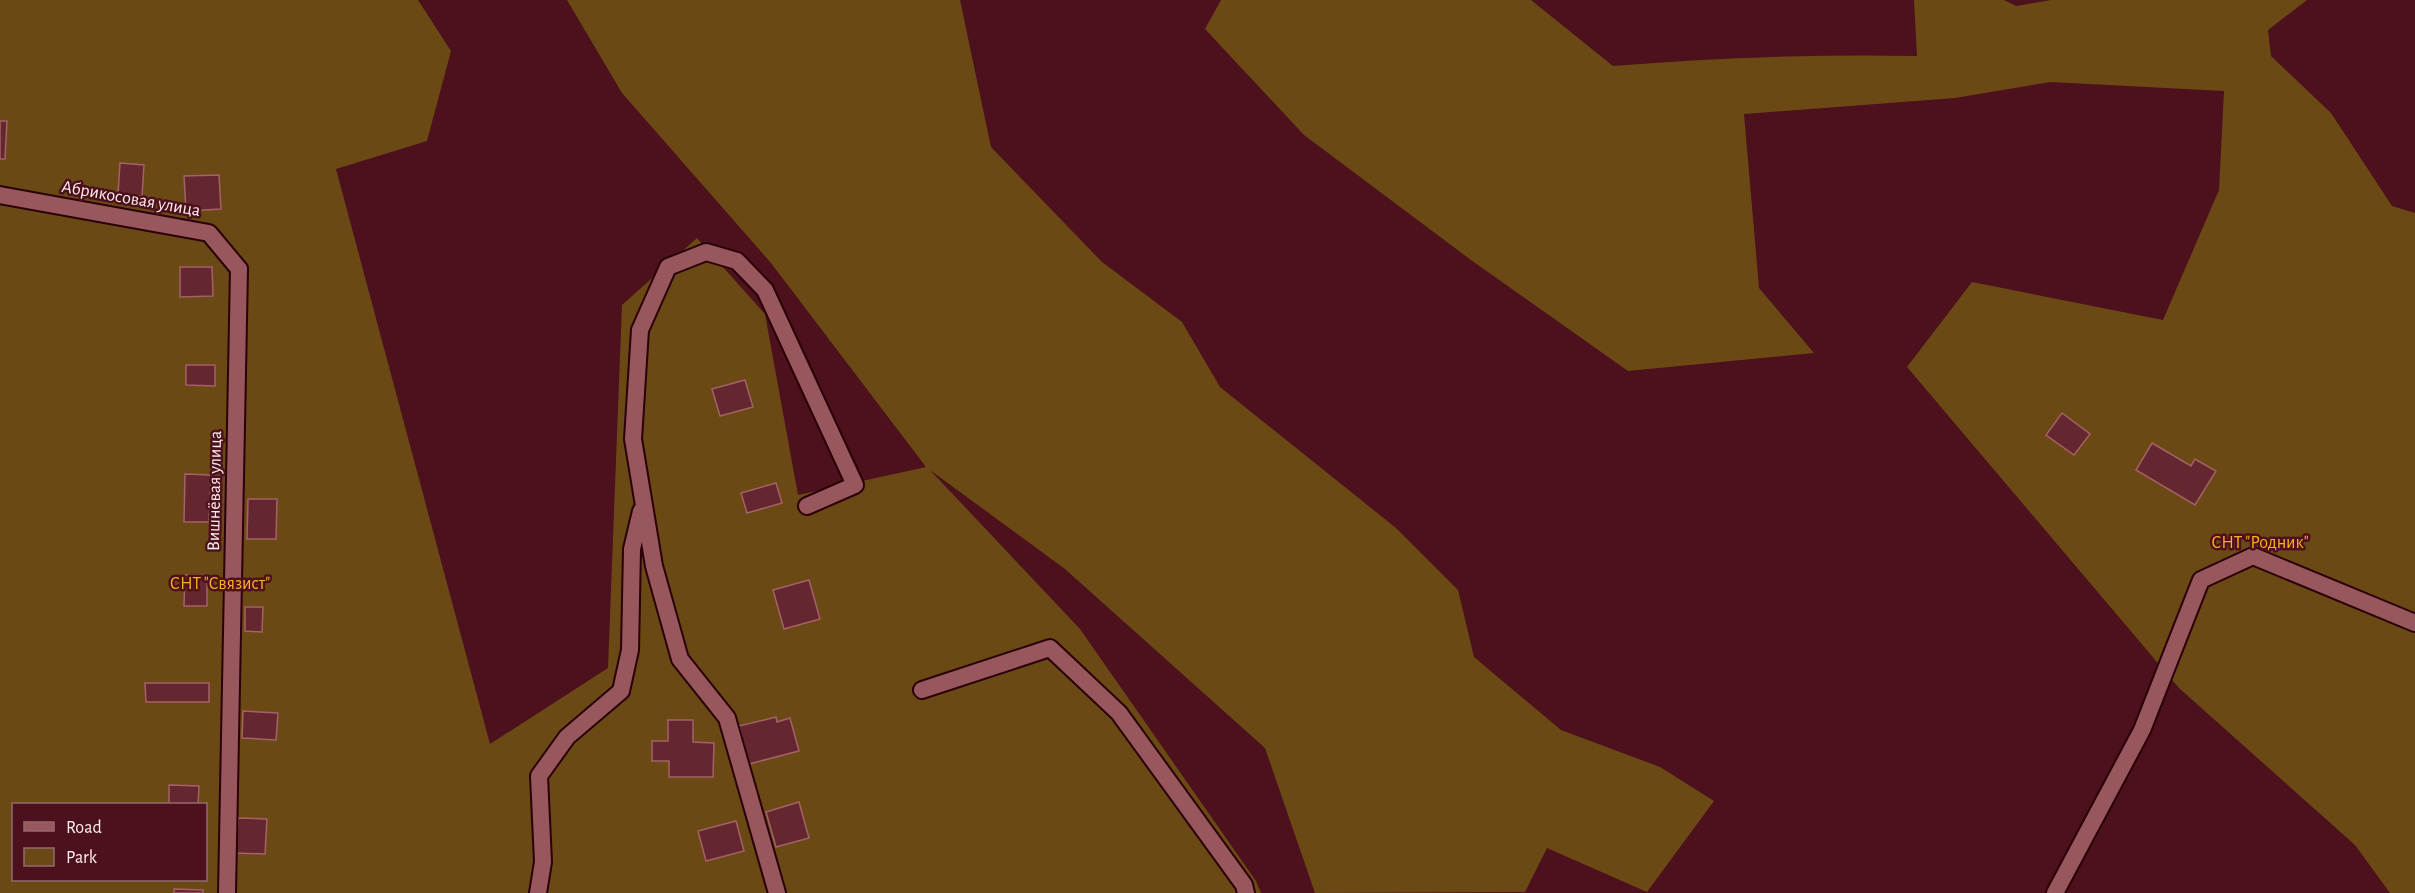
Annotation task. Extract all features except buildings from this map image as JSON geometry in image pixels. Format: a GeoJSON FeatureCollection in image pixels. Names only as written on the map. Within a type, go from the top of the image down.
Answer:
{"type":"FeatureCollection","features":[{"type":"Feature","properties":{"kind":"street","name":"Абрикосовая улица"},"geometry":{"type":"LineString","coordinates":[[0,195],[209,233],[239,269]]}},
{"type":"Feature","properties":{"kind":"street"},"geometry":{"type":"LineString","coordinates":[[777,893],[727,718],[680,659],[654,566],[633,439],[640,330],[668,267],[705,252],[737,261],[765,290],[855,485],[807,506]]}},
{"type":"Feature","properties":{"kind":"street","name":"Вишнёвая улица"},"geometry":{"type":"LineString","coordinates":[[227,893],[239,269]]}},
{"type":"Feature","properties":{"kind":"street"},"geometry":{"type":"LineString","coordinates":[[538,893],[543,862],[538,776],[567,737],[621,691],[630,650],[632,549],[643,502]]}},
{"type":"Feature","properties":{"kind":"street"},"geometry":{"type":"LineString","coordinates":[[2055,893],[2142,730],[2201,580],[2253,556],[2415,623]]}},
{"type":"Feature","properties":{"kind":"street"},"geometry":{"type":"LineString","coordinates":[[922,690],[1050,648],[1119,713],[1244,885],[1246,893]]}},
{"type":"Feature","properties":{"kind":"green space","name":"СНТ \"Связист\""},"geometry":{"type":"Polygon","coordinates":[[[0,0],[418,0],[451,51],[427,141],[336,169],[490,744],[608,668],[622,305],[697,238],[765,314],[798,495],[926,467],[771,263],[622,93],[567,0],[960,0],[991,147],[1102,262],[1182,322],[1220,387],[1396,528],[1458,590],[1474,657],[1561,730],[1660,767],[1714,801],[1647,892],[1547,848],[1525,892],[1315,893],[1265,748],[1065,569],[930,470],[1080,629],[1256,881],[1261,893],[0,893],[0,0]]]}},
{"type":"Feature","properties":{"kind":"green space","name":"СНТ \"Родник\""},"geometry":{"type":"Polygon","coordinates":[[[1221,0],[1531,0],[1613,66],[1765,57],[1917,56],[1914,0],[2004,0],[2016,6],[2051,0],[2307,0],[2268,30],[2271,56],[2331,113],[2392,206],[2415,213],[2415,893],[2390,893],[2355,845],[2179,688],[1907,367],[1972,282],[2163,320],[2219,190],[2224,91],[2050,82],[1955,98],[1744,114],[1759,288],[1814,353],[1628,371],[1471,260],[1304,135],[1205,29],[1221,0]]]}}]}
